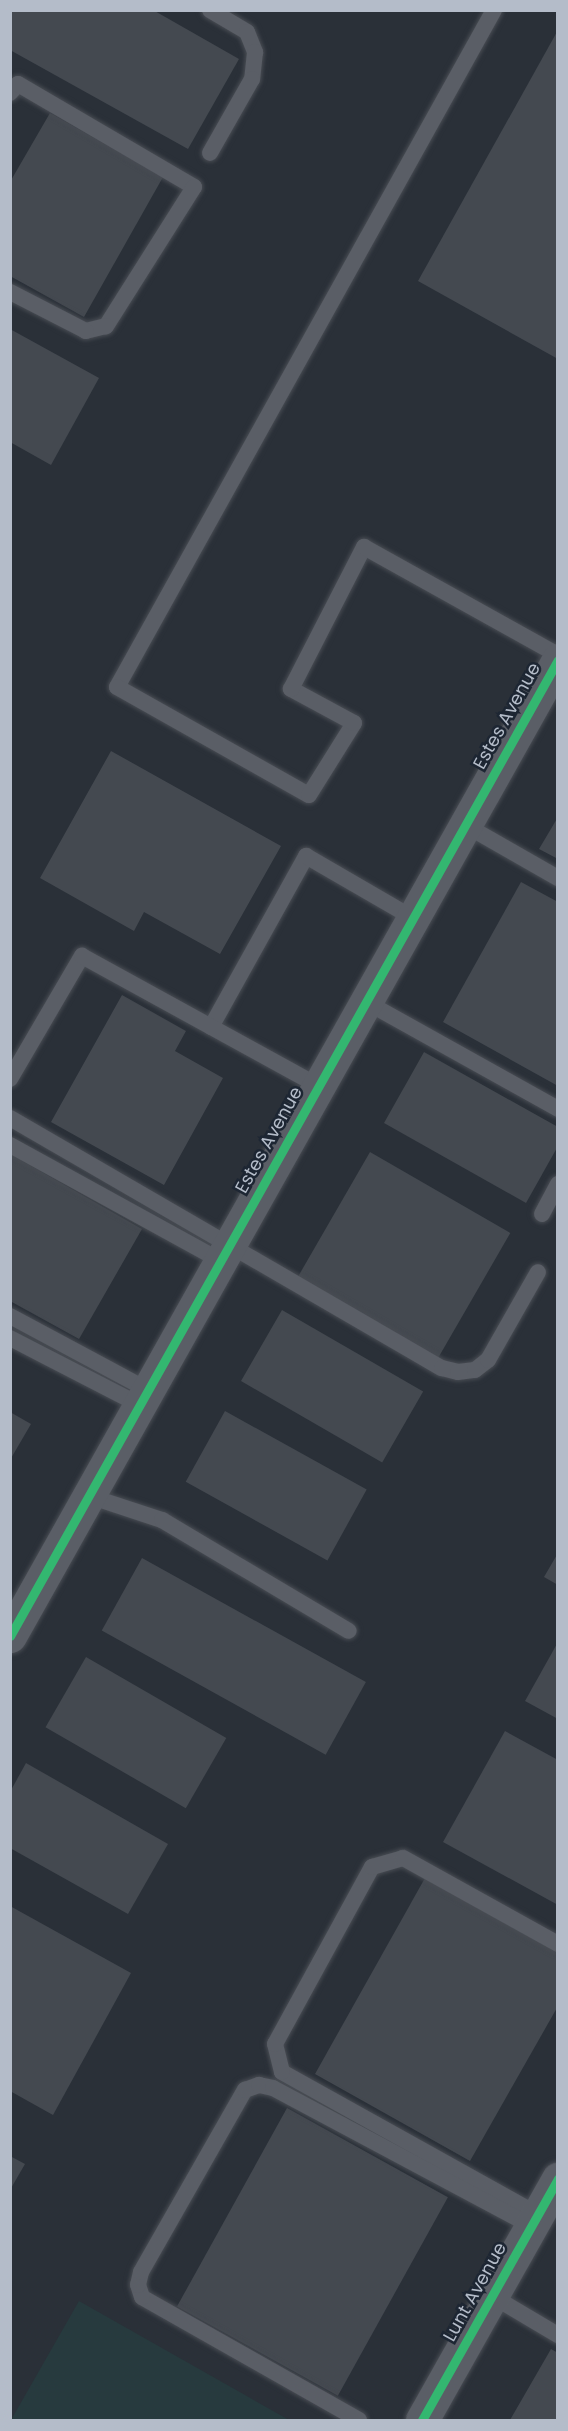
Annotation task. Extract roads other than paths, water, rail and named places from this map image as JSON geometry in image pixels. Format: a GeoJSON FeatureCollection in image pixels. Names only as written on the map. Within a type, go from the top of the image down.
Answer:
{"type":"FeatureCollection","features":[{"type":"Feature","properties":{"kind":"street","name":"Estes Avenue"},"geometry":{"type":"LineString","coordinates":[[10,1636],[558,660]]}},
{"type":"Feature","properties":{"kind":"street","name":"Lunt Avenue"},"geometry":{"type":"LineString","coordinates":[[422,2421],[558,2179]]}},
{"type":"Feature","properties":{"kind":"lane"},"geometry":{"type":"LineString","coordinates":[[210,10],[247,32],[255,52],[252,79],[210,153]]}},
{"type":"Feature","properties":{"kind":"lane"},"geometry":{"type":"LineString","coordinates":[[494,10],[117,687],[309,795],[354,723],[291,689],[364,547],[558,655]]}},
{"type":"Feature","properties":{"kind":"lane"},"geometry":{"type":"LineString","coordinates":[[10,93],[18,84],[195,187],[106,326],[86,331],[10,292]]}},
{"type":"Feature","properties":{"kind":"lane"},"geometry":{"type":"LineString","coordinates":[[465,825],[558,878]]}},
{"type":"Feature","properties":{"kind":"lane"},"geometry":{"type":"LineString","coordinates":[[211,1027],[306,856],[413,918]]}},
{"type":"Feature","properties":{"kind":"lane"},"geometry":{"type":"LineString","coordinates":[[10,1079],[82,956],[318,1086]]}},
{"type":"Feature","properties":{"kind":"lane"},"geometry":{"type":"LineString","coordinates":[[366,1002],[558,1109]]}},
{"type":"Feature","properties":{"kind":"lane"},"geometry":{"type":"LineString","coordinates":[[10,1119],[225,1253]]}},
{"type":"Feature","properties":{"kind":"lane"},"geometry":{"type":"LineString","coordinates":[[10,1145],[225,1253],[421,1356],[458,1372],[475,1370],[488,1360],[538,1272]]}},
{"type":"Feature","properties":{"kind":"lane"},"geometry":{"type":"LineString","coordinates":[[542,1214],[558,1184]]}},
{"type":"Feature","properties":{"kind":"lane"},"geometry":{"type":"LineString","coordinates":[[10,1316],[144,1397]]}},
{"type":"Feature","properties":{"kind":"lane"},"geometry":{"type":"LineString","coordinates":[[10,1338],[144,1397]]}},
{"type":"Feature","properties":{"kind":"lane"},"geometry":{"type":"LineString","coordinates":[[89,1496],[162,1520],[349,1631]]}},
{"type":"Feature","properties":{"kind":"lane"},"geometry":{"type":"LineString","coordinates":[[534,2220],[282,2072],[275,2044],[372,1867],[403,1858],[558,1944]]}},
{"type":"Feature","properties":{"kind":"lane"},"geometry":{"type":"LineString","coordinates":[[359,2421],[142,2297],[138,2285],[141,2272],[246,2090],[259,2085],[273,2088],[534,2220]]}},
{"type":"Feature","properties":{"kind":"lane"},"geometry":{"type":"LineString","coordinates":[[492,2296],[558,2335]]}}]}
